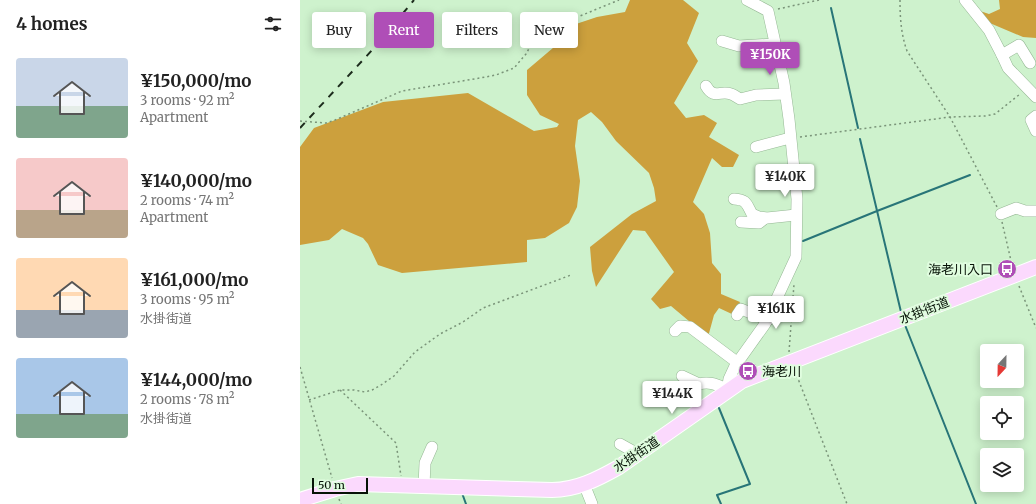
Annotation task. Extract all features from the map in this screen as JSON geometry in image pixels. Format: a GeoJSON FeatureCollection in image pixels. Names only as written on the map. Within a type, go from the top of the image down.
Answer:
{"type":"FeatureCollection","features":[{"type":"Feature","properties":{"kind":"main road","name":"水掛街道"},"geometry":{"type":"LineString","coordinates":[[300,500],[335,489],[358,484],[564,490],[584,484],[606,474],[638,454],[727,390],[742,381],[1036,267]]}},
{"type":"Feature","properties":{"kind":"street"},"geometry":{"type":"LineString","coordinates":[[682,376],[699,384],[706,382],[713,383],[727,390],[729,379],[738,363],[768,320],[796,257],[797,199],[784,83],[768,11],[747,0]]}},
{"type":"Feature","properties":{"kind":"street"},"geometry":{"type":"LineString","coordinates":[[965,0],[989,30],[1008,68],[1036,97]]}},
{"type":"Feature","properties":{"kind":"street"},"geometry":{"type":"LineString","coordinates":[[722,41],[739,46],[775,44]]}},
{"type":"Feature","properties":{"kind":"street"},"geometry":{"type":"LineString","coordinates":[[1002,55],[1019,45],[1030,63]]}},
{"type":"Feature","properties":{"kind":"street"},"geometry":{"type":"LineString","coordinates":[[706,86],[710,92],[716,94],[732,94],[740,99],[756,96],[785,94]]}},
{"type":"Feature","properties":{"kind":"street"},"geometry":{"type":"LineString","coordinates":[[1036,116],[1031,120],[1036,131]]}},
{"type":"Feature","properties":{"kind":"street"},"geometry":{"type":"LineString","coordinates":[[756,147],[790,138]]}},
{"type":"Feature","properties":{"kind":"street"},"geometry":{"type":"LineString","coordinates":[[734,199],[743,200],[746,202],[752,214],[759,217],[767,218],[796,215]]}},
{"type":"Feature","properties":{"kind":"street"},"geometry":{"type":"LineString","coordinates":[[1001,214],[1016,208],[1025,211],[1036,211]]}},
{"type":"Feature","properties":{"kind":"street"},"geometry":{"type":"LineString","coordinates":[[740,222],[759,223],[767,218]]}},
{"type":"Feature","properties":{"kind":"street"},"geometry":{"type":"LineString","coordinates":[[737,315],[741,309],[768,320]]}},
{"type":"Feature","properties":{"kind":"street"},"geometry":{"type":"LineString","coordinates":[[675,331],[680,326],[690,327],[738,363]]}},
{"type":"Feature","properties":{"kind":"street"},"geometry":{"type":"LineString","coordinates":[[620,444],[638,454]]}},
{"type":"Feature","properties":{"kind":"street"},"geometry":{"type":"LineString","coordinates":[[424,486],[425,463],[432,447]]}},
{"type":"Feature","properties":{"kind":"street"},"geometry":{"type":"LineString","coordinates":[[584,484],[592,504]]}},
{"type":"Feature","properties":{"kind":"path"},"geometry":{"type":"LineString","coordinates":[[300,121],[326,123],[402,91],[496,75],[514,68],[526,54],[531,45],[558,25],[619,0]]}},
{"type":"Feature","properties":{"kind":"path"},"geometry":{"type":"LineString","coordinates":[[768,11],[819,0]]}},
{"type":"Feature","properties":{"kind":"path"},"geometry":{"type":"LineString","coordinates":[[900,0],[903,39],[908,51],[950,117],[1001,214],[1015,275],[1036,328]]}},
{"type":"Feature","properties":{"kind":"path"},"geometry":{"type":"LineString","coordinates":[[790,138],[950,117],[985,116],[995,114],[1027,88]]}},
{"type":"Feature","properties":{"kind":"path"},"geometry":{"type":"LineString","coordinates":[[309,400],[340,390],[365,392],[372,390],[394,376],[415,352],[440,334],[463,322],[483,308],[571,275]]}},
{"type":"Feature","properties":{"kind":"path"},"geometry":{"type":"LineString","coordinates":[[794,279],[789,354],[847,504]]}},
{"type":"Feature","properties":{"kind":"path"},"geometry":{"type":"LineString","coordinates":[[300,367],[335,489]]}},
{"type":"Feature","properties":{"kind":"path"},"geometry":{"type":"LineString","coordinates":[[340,390],[396,443],[402,485]]}},
{"type":"Feature","properties":{"kind":"shaded area"},"geometry":{"type":"Polygon","coordinates":[[[630,0],[683,0],[699,13],[687,43],[698,61],[674,103],[686,118],[704,115],[717,123],[709,137],[739,155],[733,167],[722,167],[712,158],[693,202],[704,214],[710,233],[712,263],[721,274],[721,294],[740,302],[734,315],[719,308],[714,315],[708,337],[671,306],[660,309],[651,299],[674,272],[645,231],[633,230],[596,287],[592,271],[590,247],[632,214],[656,201],[654,188],[649,173],[616,141],[602,122],[591,112],[578,120],[575,146],[580,181],[577,207],[569,223],[545,238],[527,240],[527,262],[402,273],[378,265],[368,244],[363,238],[342,229],[329,240],[300,245],[300,147],[314,128],[383,102],[468,93],[534,131],[557,127],[559,124],[540,115],[527,95],[527,70],[553,48],[578,48],[578,23],[597,17],[625,12],[630,0]]]}},
{"type":"Feature","properties":{"kind":"shaded area"},"geometry":{"type":"Polygon","coordinates":[[[999,0],[1036,0],[1036,38],[1023,37],[985,21],[980,11],[989,14],[1000,9],[999,0]]]}},
{"type":"Feature","properties":{"kind":"waterway"},"geometry":{"type":"LineString","coordinates":[[831,8],[858,128]]}},
{"type":"Feature","properties":{"kind":"waterway"},"geometry":{"type":"LineString","coordinates":[[860,139],[901,312]]}},
{"type":"Feature","properties":{"kind":"waterway"},"geometry":{"type":"LineString","coordinates":[[803,241],[970,175]]}},
{"type":"Feature","properties":{"kind":"waterway"},"geometry":{"type":"LineString","coordinates":[[905,325],[976,504]]}},
{"type":"Feature","properties":{"kind":"waterway"},"geometry":{"type":"LineString","coordinates":[[719,408],[750,484],[717,495],[721,504]]}},
{"type":"Feature","properties":{"kind":"waterway"},"geometry":{"type":"LineString","coordinates":[[462,493],[466,504]]}},
{"type":"Feature","properties":{"kind":"railway"},"geometry":{"type":"LineString","coordinates":[[300,128],[374,48],[414,0]]}},
{"type":"Feature","properties":{"kind":"place","name":"海老川入口"},"geometry":{"type":"Point","coordinates":[1007,269]}},
{"type":"Feature","properties":{"kind":"place","name":"海老川"},"geometry":{"type":"Point","coordinates":[748,371]}}]}
